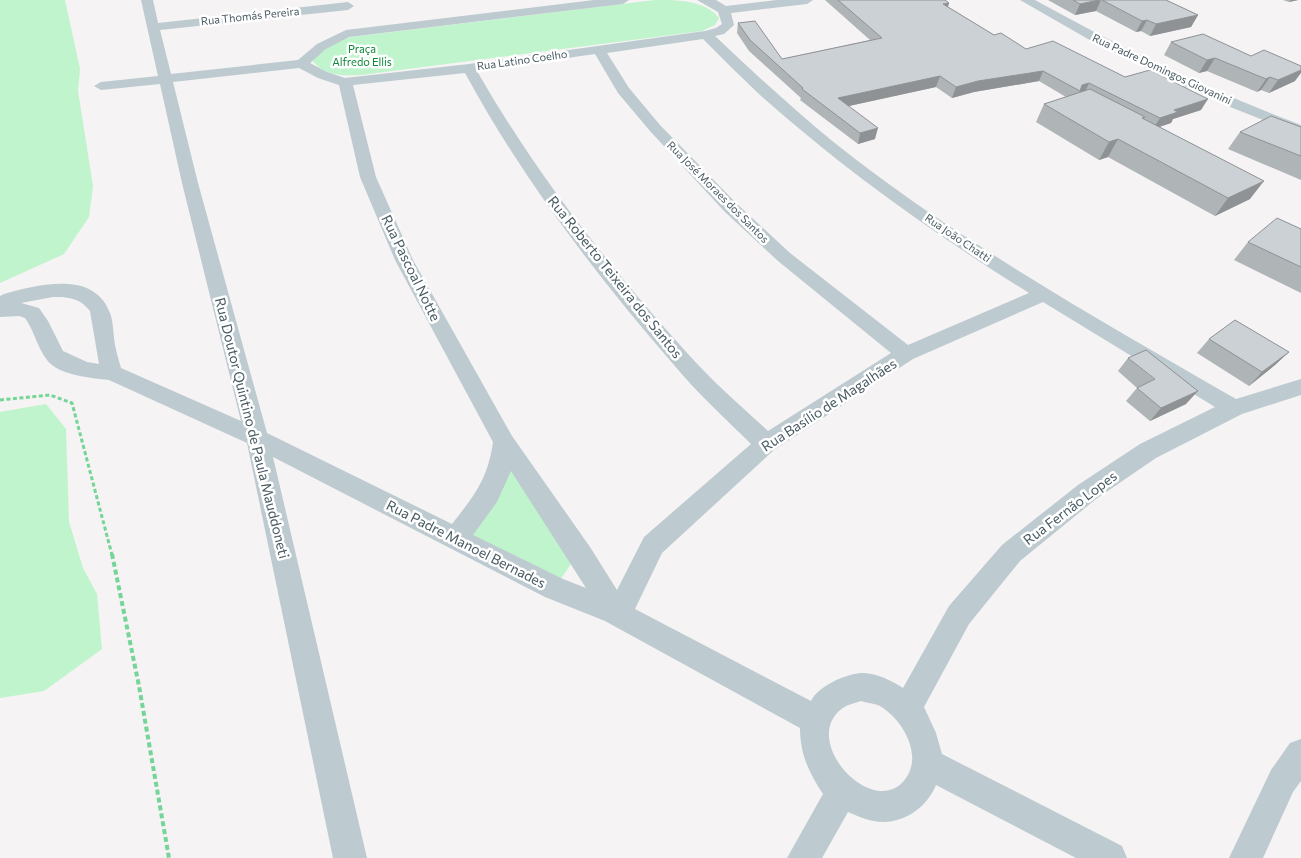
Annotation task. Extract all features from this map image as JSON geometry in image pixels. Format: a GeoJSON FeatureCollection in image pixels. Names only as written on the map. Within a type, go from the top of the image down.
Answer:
{"type":"FeatureCollection","features":[{"type":"Feature","properties":{"kind":"street","name":"Rua Doutor Quintino de Paula Mauddoneti"},"geometry":{"type":"LineString","coordinates":[[147,0],[152,27],[257,438],[350,858]]}},
{"type":"Feature","properties":{"kind":"street"},"geometry":{"type":"LineString","coordinates":[[101,86],[302,64],[320,46],[346,34],[463,13],[623,0]]}},
{"type":"Feature","properties":{"kind":"street"},"geometry":{"type":"LineString","coordinates":[[703,0],[724,10],[807,0]]}},
{"type":"Feature","properties":{"kind":"street","name":"Rua Padre Domingos Giovanini"},"geometry":{"type":"LineString","coordinates":[[1026,0],[1074,27],[1148,64],[1252,112],[1301,130]]}},
{"type":"Feature","properties":{"kind":"street","name":"Rua Thomás Pereira"},"geometry":{"type":"LineString","coordinates":[[152,27],[349,3]]}},
{"type":"Feature","properties":{"kind":"street"},"geometry":{"type":"LineString","coordinates":[[346,34],[349,3]]}},
{"type":"Feature","properties":{"kind":"street"},"geometry":{"type":"LineString","coordinates":[[228,19],[234,6]]}},
{"type":"Feature","properties":{"kind":"street","name":"Rua Latino Coelho"},"geometry":{"type":"LineString","coordinates":[[302,64],[312,72],[345,82],[470,68],[598,49],[706,36],[720,31],[728,25],[724,10]]}},
{"type":"Feature","properties":{"kind":"street","name":"Rua João Chatti"},"geometry":{"type":"LineString","coordinates":[[706,36],[759,88],[837,154],[939,226],[1044,294],[1234,408]]}},
{"type":"Feature","properties":{"kind":"street","name":"Rua José Moraes dos Santos"},"geometry":{"type":"LineString","coordinates":[[598,49],[622,90],[655,128],[731,208],[784,258],[906,354]]}},
{"type":"Feature","properties":{"kind":"street","name":"Rua Roberto Teixeira dos Santos"},"geometry":{"type":"LineString","coordinates":[[470,68],[488,102],[541,185],[577,234],[682,361],[766,444]]}},
{"type":"Feature","properties":{"kind":"street","name":"Rua Pascoal Notte"},"geometry":{"type":"LineString","coordinates":[[345,82],[368,177],[404,260],[504,442],[581,555],[617,613]]}},
{"type":"Feature","properties":{"kind":"street"},"geometry":{"type":"LineString","coordinates":[[0,303],[38,292],[62,290],[82,293],[94,300],[100,311],[112,373]]}},
{"type":"Feature","properties":{"kind":"street","name":"Rua Basílio de Magalhães"},"geometry":{"type":"LineString","coordinates":[[617,613],[653,545],[766,444],[906,354],[1044,294]]}},
{"type":"Feature","properties":{"kind":"street","name":"Rua Padre Manoel Bernades"},"geometry":{"type":"LineString","coordinates":[[0,310],[20,309],[32,313],[38,320],[55,356],[68,363],[85,370],[112,373],[257,438],[554,588],[617,613],[816,720]]}},
{"type":"Feature","properties":{"kind":"street","name":"Rua Fernão Lopes"},"geometry":{"type":"LineString","coordinates":[[907,709],[958,615],[1011,553],[1087,492],[1148,451],[1234,408],[1301,387]]}},
{"type":"Feature","properties":{"kind":"street"},"geometry":{"type":"LineString","coordinates":[[455,539],[494,486],[503,463],[504,442]]}},
{"type":"Feature","properties":{"kind":"street"},"geometry":{"type":"LineString","coordinates":[[861,688],[880,691],[891,696],[907,709],[924,736],[928,764],[926,776],[916,793],[900,803],[882,806],[862,803],[842,792],[827,776],[819,761],[814,740],[816,720],[821,709],[833,696],[849,689],[861,688]]}},
{"type":"Feature","properties":{"kind":"street"},"geometry":{"type":"LineString","coordinates":[[1246,858],[1282,781],[1301,754]]}},
{"type":"Feature","properties":{"kind":"street"},"geometry":{"type":"LineString","coordinates":[[928,764],[1110,858]]}},
{"type":"Feature","properties":{"kind":"street"},"geometry":{"type":"LineString","coordinates":[[804,858],[842,792]]}},
{"type":"Feature","properties":{"kind":"path"},"geometry":{"type":"LineString","coordinates":[[0,400],[50,395],[72,403],[85,445],[116,570],[138,675],[169,858]]}},
{"type":"Feature","properties":{"kind":"green space"},"geometry":{"type":"Polygon","coordinates":[[[0,0],[65,0],[80,69],[78,91],[93,186],[89,217],[64,254],[0,283],[0,0]]]}},
{"type":"Feature","properties":{"kind":"green space","name":"Praça Alfredo Ellis"},"geometry":{"type":"Polygon","coordinates":[[[655,0],[698,4],[713,12],[719,18],[715,25],[702,31],[361,75],[334,74],[322,69],[312,60],[336,41],[351,37],[655,0]]]}},
{"type":"Feature","properties":{"kind":"green space"},"geometry":{"type":"Polygon","coordinates":[[[46,404],[66,429],[69,522],[83,568],[97,594],[102,649],[44,691],[0,698],[0,412],[46,404]]]}},
{"type":"Feature","properties":{"kind":"green space"},"geometry":{"type":"Polygon","coordinates":[[[505,447],[577,555],[556,586],[459,537],[505,447]]]}},
{"type":"Feature","properties":{"kind":"building"},"geometry":{"type":"Polygon","coordinates":[[[838,0],[945,0],[949,3],[943,4],[994,35],[1001,33],[1026,49],[1053,41],[1125,77],[1150,70],[1208,99],[1174,110],[1178,112],[1160,118],[1089,83],[1082,85],[1080,91],[1043,71],[978,81],[956,87],[940,76],[838,98],[878,128],[860,133],[802,89],[750,40],[738,23],[755,21],[782,59],[882,38],[838,0]]]}},
{"type":"Feature","properties":{"kind":"building"},"geometry":{"type":"Polygon","coordinates":[[[1073,0],[1099,0],[1080,4],[1073,0]]]}},
{"type":"Feature","properties":{"kind":"building"},"geometry":{"type":"Polygon","coordinates":[[[1102,0],[1166,0],[1198,15],[1156,24],[1147,20],[1142,21],[1102,0]]]}},
{"type":"Feature","properties":{"kind":"building"},"geometry":{"type":"Polygon","coordinates":[[[1203,34],[1251,56],[1264,50],[1301,66],[1301,70],[1278,80],[1270,77],[1266,79],[1215,58],[1207,60],[1171,42],[1203,34]]]}},
{"type":"Feature","properties":{"kind":"building"},"geometry":{"type":"Polygon","coordinates":[[[1090,89],[1264,181],[1228,198],[1118,139],[1109,142],[1044,104],[1090,89]]]}},
{"type":"Feature","properties":{"kind":"building"},"geometry":{"type":"Polygon","coordinates":[[[1271,116],[1301,127],[1301,156],[1240,132],[1271,116]]]}},
{"type":"Feature","properties":{"kind":"building"},"geometry":{"type":"Polygon","coordinates":[[[1277,218],[1301,229],[1301,267],[1248,242],[1277,218]]]}},
{"type":"Feature","properties":{"kind":"building"},"geometry":{"type":"Polygon","coordinates":[[[1235,320],[1289,352],[1262,372],[1209,339],[1235,320]]]}},
{"type":"Feature","properties":{"kind":"building"},"geometry":{"type":"Polygon","coordinates":[[[1146,350],[1198,391],[1161,408],[1137,388],[1155,379],[1128,358],[1146,350]]]}}]}
